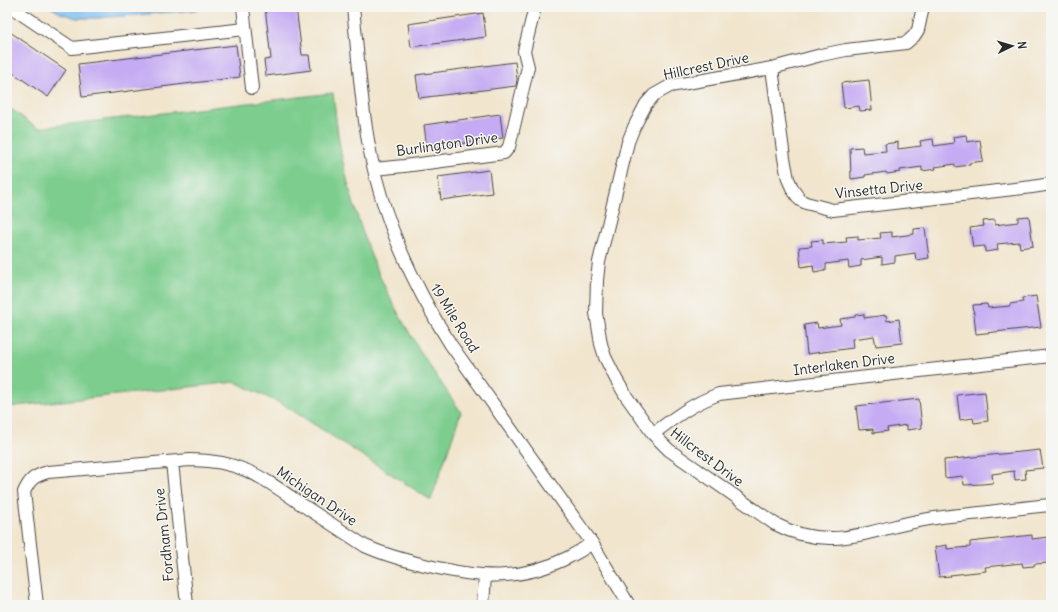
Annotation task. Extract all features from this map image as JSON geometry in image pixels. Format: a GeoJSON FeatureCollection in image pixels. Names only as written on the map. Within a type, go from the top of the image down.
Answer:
{"type":"FeatureCollection","features":[{"type":"Feature","properties":{"kind":"street"},"geometry":{"type":"LineString","coordinates":[[12,7],[72,48],[245,29]]}},
{"type":"Feature","properties":{"kind":"street"},"geometry":{"type":"LineString","coordinates":[[243,7],[252,88]]}},
{"type":"Feature","properties":{"kind":"street","name":"19 Mile Road"},"geometry":{"type":"LineString","coordinates":[[356,7],[366,128],[374,169],[388,217],[401,252],[435,320],[451,345],[592,543],[629,605]]}},
{"type":"Feature","properties":{"kind":"street","name":"Burlington Drive"},"geometry":{"type":"LineString","coordinates":[[374,169],[504,153],[509,147],[528,67],[524,51],[535,7]]}},
{"type":"Feature","properties":{"kind":"street","name":"Hillcrest Drive"},"geometry":{"type":"LineString","coordinates":[[923,7],[918,30],[910,41],[901,44],[846,50],[772,68],[670,86],[654,95],[646,104],[628,142],[599,262],[596,313],[601,344],[605,357],[623,390],[653,434],[668,450],[775,524],[800,535],[814,538],[833,539],[851,537],[905,523],[932,518],[1051,505]]}},
{"type":"Feature","properties":{"kind":"street","name":"Vinsetta Drive"},"geometry":{"type":"LineString","coordinates":[[772,68],[788,179],[800,200],[806,203],[833,210],[1051,184]]}},
{"type":"Feature","properties":{"kind":"street","name":"Interlaken Drive"},"geometry":{"type":"LineString","coordinates":[[653,434],[680,412],[703,400],[719,394],[1051,356]]}},
{"type":"Feature","properties":{"kind":"street","name":"Michigan Drive"},"geometry":{"type":"LineString","coordinates":[[37,605],[24,492],[30,481],[39,475],[48,472],[190,460],[209,460],[227,463],[249,471],[270,482],[365,546],[380,553],[460,573],[500,576],[537,570],[568,557],[592,543]]}},
{"type":"Feature","properties":{"kind":"street","name":"Fordham Drive"},"geometry":{"type":"LineString","coordinates":[[172,462],[187,605]]}},
{"type":"Feature","properties":{"kind":"street"},"geometry":{"type":"LineString","coordinates":[[483,605],[485,576]]}},
{"type":"Feature","properties":{"kind":"green space"},"geometry":{"type":"Polygon","coordinates":[[[333,93],[339,140],[346,175],[372,258],[390,298],[401,318],[461,412],[431,500],[284,405],[235,382],[7,407],[7,106],[37,128],[333,93]]]}},
{"type":"Feature","properties":{"kind":"water"},"geometry":{"type":"Polygon","coordinates":[[[50,7],[202,7],[195,10],[99,18],[76,18],[60,13],[50,7]]]}},
{"type":"Feature","properties":{"kind":"building"},"geometry":{"type":"Polygon","coordinates":[[[265,7],[296,7],[302,55],[309,55],[311,70],[266,76],[264,60],[271,59],[265,7]]]}},
{"type":"Feature","properties":{"kind":"building"},"geometry":{"type":"Polygon","coordinates":[[[483,13],[486,37],[411,47],[408,24],[483,13]]]}},
{"type":"Feature","properties":{"kind":"building"},"geometry":{"type":"Polygon","coordinates":[[[7,30],[66,70],[48,97],[7,69],[7,30]]]}},
{"type":"Feature","properties":{"kind":"building"},"geometry":{"type":"Polygon","coordinates":[[[236,45],[240,77],[82,97],[78,64],[236,45]]]}},
{"type":"Feature","properties":{"kind":"building"},"geometry":{"type":"Polygon","coordinates":[[[515,62],[517,79],[516,86],[419,98],[416,75],[515,62]]]}},
{"type":"Feature","properties":{"kind":"building"},"geometry":{"type":"Polygon","coordinates":[[[869,80],[872,110],[860,111],[859,106],[844,108],[841,83],[869,80]]]}},
{"type":"Feature","properties":{"kind":"building"},"geometry":{"type":"Polygon","coordinates":[[[500,114],[503,138],[427,148],[424,125],[500,114]]]}},
{"type":"Feature","properties":{"kind":"building"},"geometry":{"type":"Polygon","coordinates":[[[966,135],[967,142],[980,140],[983,161],[955,167],[955,164],[935,167],[936,169],[922,171],[922,167],[900,170],[900,172],[865,175],[865,177],[851,179],[850,148],[862,147],[863,153],[886,151],[885,144],[898,142],[898,149],[921,146],[920,141],[933,139],[934,146],[954,143],[953,137],[966,135]]]}},
{"type":"Feature","properties":{"kind":"building"},"geometry":{"type":"Polygon","coordinates":[[[489,170],[492,193],[441,200],[438,177],[489,170]]]}},
{"type":"Feature","properties":{"kind":"building"},"geometry":{"type":"Polygon","coordinates":[[[1029,216],[1033,246],[1020,248],[1019,242],[997,244],[998,250],[985,252],[985,246],[973,247],[970,228],[984,226],[983,221],[995,220],[995,225],[1018,222],[1018,217],[1029,216]]]}},
{"type":"Feature","properties":{"kind":"building"},"geometry":{"type":"Polygon","coordinates":[[[925,228],[929,258],[916,260],[915,253],[895,256],[895,262],[882,264],[882,257],[861,260],[861,266],[849,268],[848,261],[826,264],[826,270],[814,272],[813,265],[801,267],[799,247],[812,246],[811,241],[823,240],[823,244],[847,242],[846,237],[858,236],[858,240],[881,238],[880,233],[892,232],[892,237],[914,234],[914,229],[925,228]]]}},
{"type":"Feature","properties":{"kind":"building"},"geometry":{"type":"Polygon","coordinates":[[[1036,296],[1041,327],[976,334],[973,305],[987,304],[988,308],[1010,306],[1010,304],[1023,302],[1022,298],[1036,296]]]}},
{"type":"Feature","properties":{"kind":"building"},"geometry":{"type":"Polygon","coordinates":[[[864,314],[864,318],[886,315],[887,321],[899,319],[902,343],[876,346],[874,336],[852,339],[853,348],[807,354],[804,325],[817,323],[818,328],[841,325],[840,319],[864,314]]]}},
{"type":"Feature","properties":{"kind":"building"},"geometry":{"type":"Polygon","coordinates":[[[985,392],[988,421],[974,423],[973,418],[960,420],[957,395],[985,392]]]}},
{"type":"Feature","properties":{"kind":"building"},"geometry":{"type":"Polygon","coordinates":[[[919,399],[922,428],[907,430],[907,425],[887,428],[888,431],[873,433],[873,429],[859,430],[856,406],[919,399]]]}},
{"type":"Feature","properties":{"kind":"building"},"geometry":{"type":"Polygon","coordinates":[[[1040,450],[1043,468],[1025,470],[1026,479],[1015,480],[1014,471],[992,474],[993,483],[964,485],[963,476],[945,478],[944,460],[1040,450]]]}},
{"type":"Feature","properties":{"kind":"building"},"geometry":{"type":"Polygon","coordinates":[[[1032,535],[1032,539],[1048,537],[1048,542],[1051,542],[1050,563],[1034,564],[1034,566],[1023,567],[1022,563],[985,567],[986,571],[939,577],[935,547],[947,545],[947,549],[970,547],[970,542],[1032,535]]]}}]}
